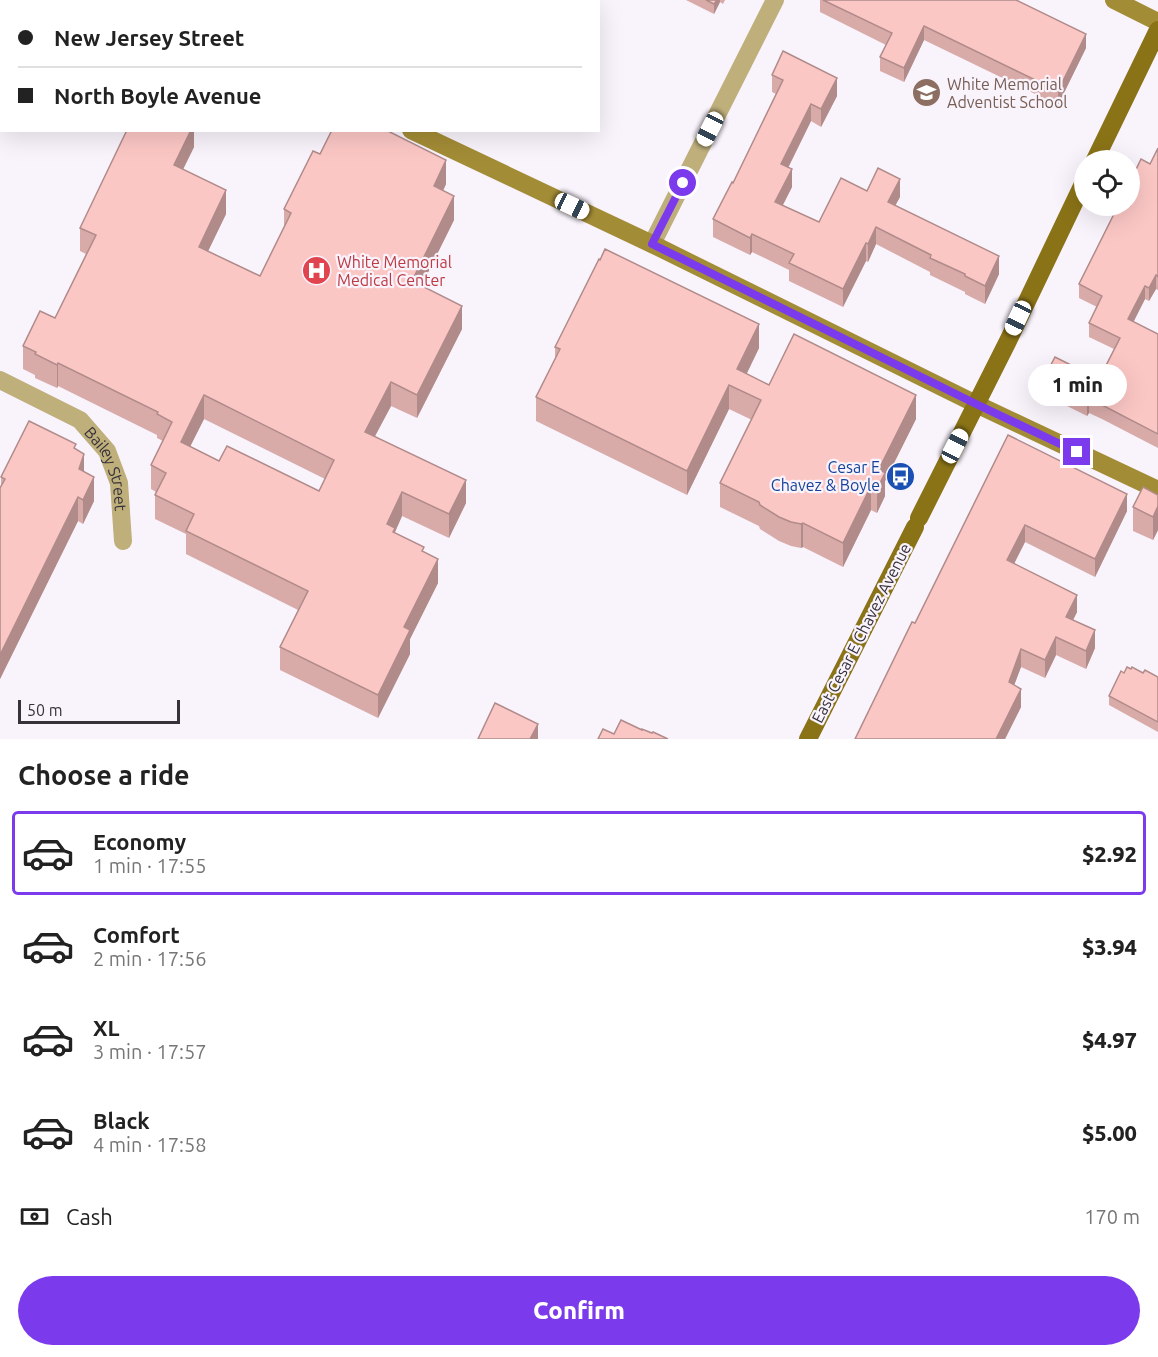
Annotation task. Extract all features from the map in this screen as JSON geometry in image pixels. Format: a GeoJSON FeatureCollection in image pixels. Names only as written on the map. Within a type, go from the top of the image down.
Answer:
{"type":"FeatureCollection","features":[{"type":"Feature","properties":{"kind":"main road"},"geometry":{"type":"LineString","coordinates":[[1114,0],[1158,22]]}},
{"type":"Feature","properties":{"kind":"main road"},"geometry":{"type":"LineString","coordinates":[[1100,150],[1158,30]]}},
{"type":"Feature","properties":{"kind":"main road"},"geometry":{"type":"LineString","coordinates":[[415,132],[652,244],[976,404],[1158,490]]}},
{"type":"Feature","properties":{"kind":"main road","name":"East Cesar E Chavez Avenue"},"geometry":{"type":"LineString","coordinates":[[808,739],[1074,203]]}},
{"type":"Feature","properties":{"kind":"street"},"geometry":{"type":"LineString","coordinates":[[652,244],[775,0]]}},
{"type":"Feature","properties":{"kind":"street","name":"Bailey Street"},"geometry":{"type":"LineString","coordinates":[[0,380],[80,420],[107,451],[119,483],[123,541]]}},
{"type":"Feature","properties":{"kind":"building"},"geometry":{"type":"Polygon","coordinates":[[[823,0],[1016,0],[1086,34],[1058,91],[924,26],[904,68],[880,57],[892,33],[823,0]]]}},
{"type":"Feature","properties":{"kind":"building"},"geometry":{"type":"Polygon","coordinates":[[[783,51],[837,78],[821,109],[811,104],[781,164],[792,169],[775,202],[819,222],[841,178],[867,191],[878,168],[900,179],[888,202],[999,256],[985,286],[876,227],[843,289],[789,263],[794,254],[752,234],[750,238],[713,219],[783,80],[772,75],[783,51]]]}},
{"type":"Feature","properties":{"kind":"building"},"geometry":{"type":"Polygon","coordinates":[[[126,132],[190,132],[174,165],[226,190],[199,247],[260,276],[291,213],[284,209],[313,151],[320,154],[331,132],[390,132],[446,160],[434,186],[454,196],[412,281],[462,306],[417,395],[391,382],[365,432],[466,480],[449,514],[402,492],[387,524],[395,528],[393,532],[424,547],[422,551],[438,559],[404,627],[410,630],[378,695],[280,647],[308,591],[186,531],[194,514],[155,495],[166,473],[151,465],[172,422],[157,414],[158,412],[58,363],[57,365],[23,346],[40,311],[55,318],[96,235],[80,228],[126,132]],[[204,395],[181,442],[219,461],[227,446],[319,491],[334,460],[204,395]]]}},
{"type":"Feature","properties":{"kind":"building"},"geometry":{"type":"Polygon","coordinates":[[[1158,148],[1158,277],[1156,275],[1149,288],[1145,286],[1128,319],[1158,334],[1158,434],[1102,405],[1089,400],[1087,402],[1043,380],[1055,357],[1099,379],[1120,338],[1089,323],[1102,296],[1079,284],[1113,216],[1140,216],[1140,161],[1141,159],[1150,164],[1158,148]]]}},
{"type":"Feature","properties":{"kind":"building"},"geometry":{"type":"Polygon","coordinates":[[[605,249],[759,324],[737,369],[769,385],[794,334],[916,395],[879,469],[885,473],[877,489],[871,486],[843,543],[803,523],[791,522],[779,517],[759,502],[720,483],[761,400],[729,385],[687,471],[536,397],[560,349],[555,347],[605,249]]]}},
{"type":"Feature","properties":{"kind":"building"},"geometry":{"type":"Polygon","coordinates":[[[29,421],[76,444],[74,448],[84,454],[79,469],[94,477],[83,500],[78,497],[0,655],[0,488],[5,479],[1,477],[29,421]]]}},
{"type":"Feature","properties":{"kind":"building"},"geometry":{"type":"Polygon","coordinates":[[[1008,435],[1127,494],[1095,559],[1025,525],[1007,560],[1077,595],[1066,617],[1095,630],[1086,651],[1056,637],[1045,660],[1021,649],[1009,682],[1021,689],[996,739],[855,739],[912,622],[915,623],[1008,435]]]}},
{"type":"Feature","properties":{"kind":"building"},"geometry":{"type":"Polygon","coordinates":[[[1143,487],[1158,495],[1158,506],[1153,517],[1133,507],[1143,487]]]}},
{"type":"Feature","properties":{"kind":"building"},"geometry":{"type":"Polygon","coordinates":[[[1127,667],[1143,673],[1145,670],[1158,677],[1158,722],[1109,696],[1121,671],[1124,673],[1127,667]]]}},
{"type":"Feature","properties":{"kind":"building"},"geometry":{"type":"Polygon","coordinates":[[[495,703],[538,724],[530,739],[478,739],[495,703]]]}},
{"type":"Feature","properties":{"kind":"building"},"geometry":{"type":"Polygon","coordinates":[[[621,720],[668,739],[598,739],[603,729],[614,734],[621,720]]]}},
{"type":"Feature","properties":{"kind":"place","name":"White Memorial Adventist School"},"geometry":{"type":"Point","coordinates":[926,93]}},
{"type":"Feature","properties":{"kind":"place","name":"White Memorial Medical Center"},"geometry":{"type":"Point","coordinates":[316,271]}},
{"type":"Feature","properties":{"kind":"place","name":"Cesar E Chavez & Boyle"},"geometry":{"type":"Point","coordinates":[901,476]}},
{"type":"Feature","properties":{"kind":"route"},"geometry":{"type":"LineString","coordinates":[[683,183],[652,244],[1077,452]]}}]}
